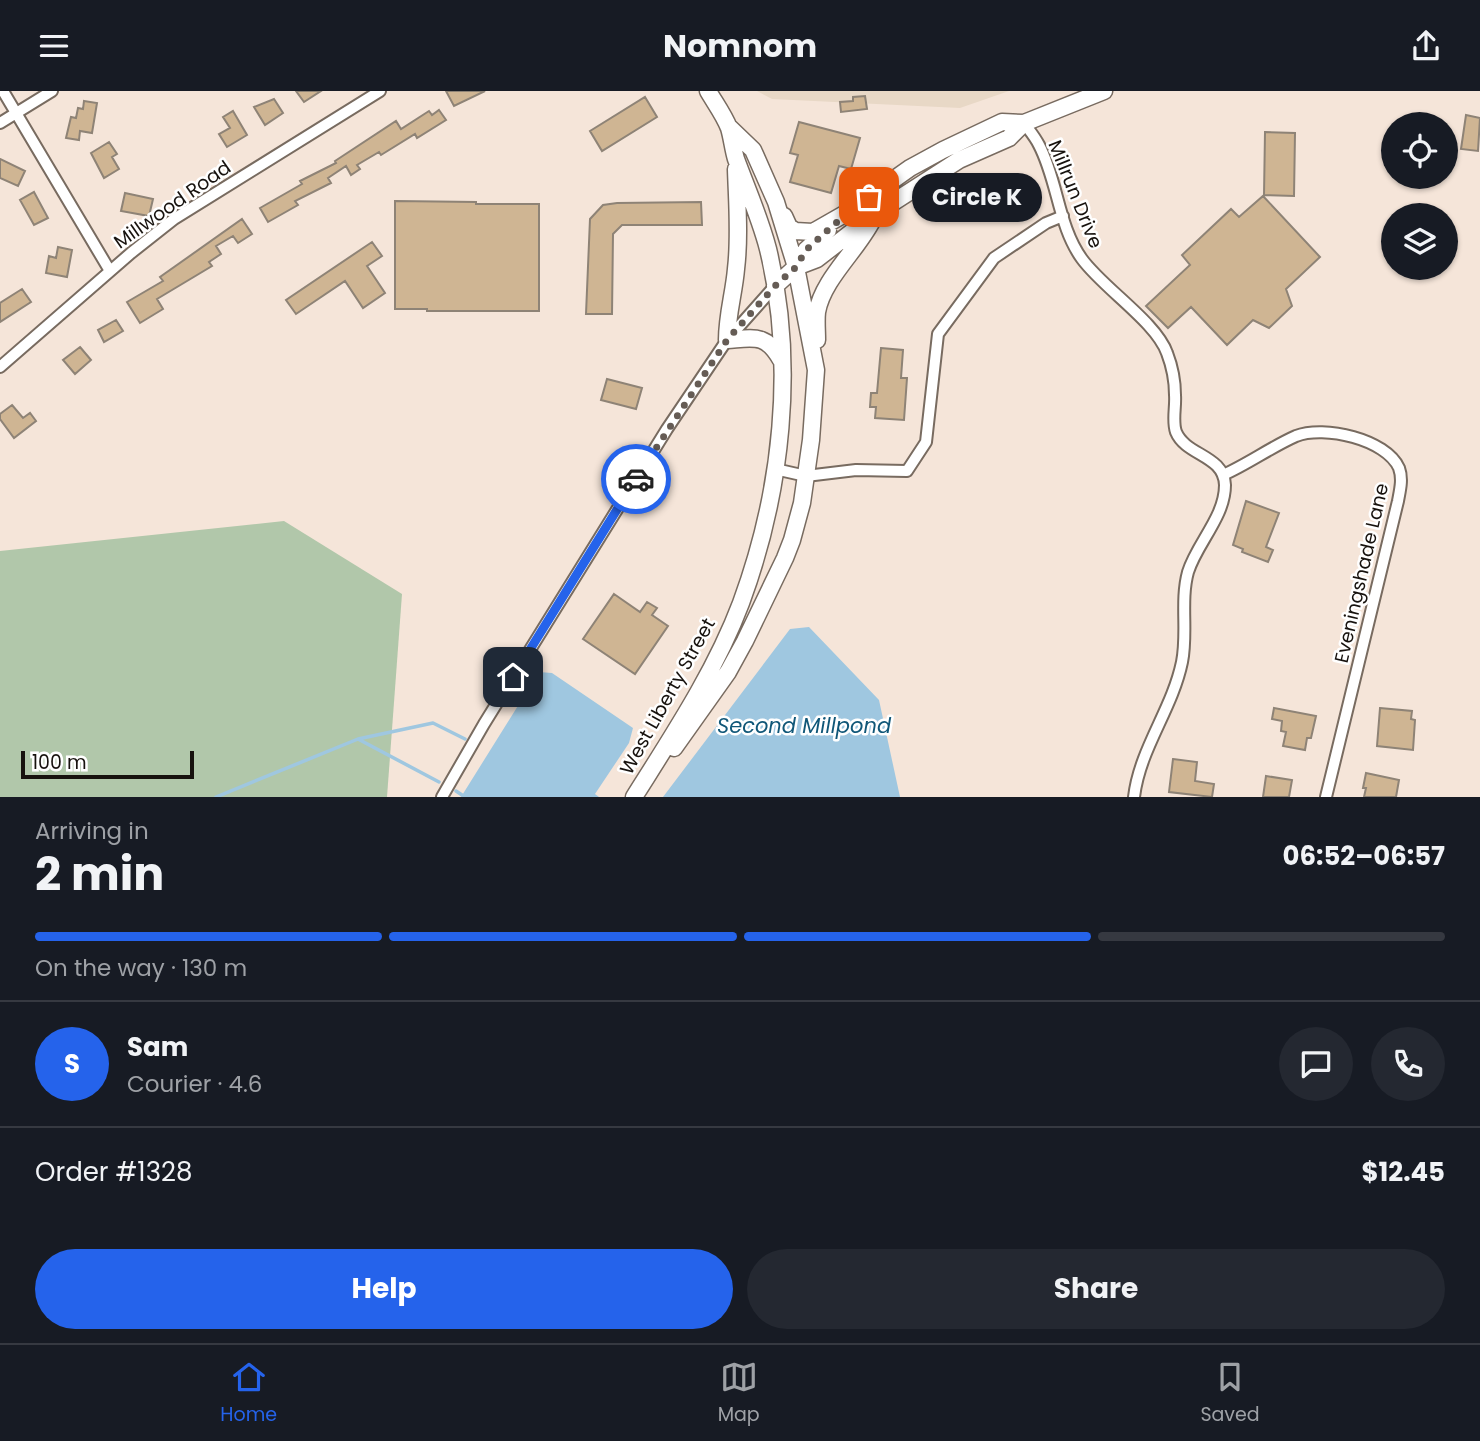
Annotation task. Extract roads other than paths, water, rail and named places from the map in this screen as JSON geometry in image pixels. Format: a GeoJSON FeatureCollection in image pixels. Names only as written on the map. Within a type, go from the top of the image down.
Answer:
{"type":"FeatureCollection","features":[{"type":"Feature","properties":{"kind":"main road"},"geometry":{"type":"LineString","coordinates":[[708,91],[728,126],[735,156],[738,247],[727,340],[752,337],[765,341],[773,346],[782,362]]}},
{"type":"Feature","properties":{"kind":"main road"},"geometry":{"type":"LineString","coordinates":[[796,267],[817,259],[875,214],[959,160],[1009,138],[1024,123],[1104,91]]}},
{"type":"Feature","properties":{"kind":"main road"},"geometry":{"type":"LineString","coordinates":[[728,126],[753,149],[789,227],[804,233],[813,232],[848,212],[910,168],[943,150],[1002,122],[1024,123]]}},
{"type":"Feature","properties":{"kind":"main road","name":"West Liberty Street"},"geometry":{"type":"LineString","coordinates":[[735,156],[760,222],[775,286],[782,362],[775,469],[762,537],[733,622],[707,676],[634,797],[704,709],[745,641],[792,540],[806,476],[816,370],[796,267],[776,202]]}},
{"type":"Feature","properties":{"kind":"main road"},"geometry":{"type":"LineString","coordinates":[[775,286],[796,267],[806,250],[848,212]]}},
{"type":"Feature","properties":{"kind":"main road"},"geometry":{"type":"LineString","coordinates":[[816,370],[817,310],[833,278],[868,230],[875,214]]}},
{"type":"Feature","properties":{"kind":"street"},"geometry":{"type":"LineString","coordinates":[[3,91],[110,271]]}},
{"type":"Feature","properties":{"kind":"street"},"geometry":{"type":"LineString","coordinates":[[0,123],[52,91]]}},
{"type":"Feature","properties":{"kind":"street","name":"Millwood Road"},"geometry":{"type":"LineString","coordinates":[[0,367],[152,236],[201,201],[380,91]]}},
{"type":"Feature","properties":{"kind":"street","name":"Millrun Drive"},"geometry":{"type":"LineString","coordinates":[[1024,123],[1040,146],[1063,216],[1083,260],[1162,343],[1168,354],[1175,394],[1177,433],[1191,448],[1210,459],[1223,475]]}},
{"type":"Feature","properties":{"kind":"street"},"geometry":{"type":"LineString","coordinates":[[775,469],[806,476],[856,470],[907,471],[926,442],[938,334],[994,258],[1046,223],[1063,216]]}},
{"type":"Feature","properties":{"kind":"street"},"geometry":{"type":"LineString","coordinates":[[442,797],[606,527],[727,340],[775,286]]}},
{"type":"Feature","properties":{"kind":"street","name":"Eveningshade Lane"},"geometry":{"type":"LineString","coordinates":[[1223,475],[1297,436],[1328,432],[1381,448],[1399,469],[1402,483],[1398,501],[1326,797]]}},
{"type":"Feature","properties":{"kind":"street"},"geometry":{"type":"LineString","coordinates":[[1134,797],[1136,777],[1142,759],[1181,664],[1187,575],[1192,560],[1219,511],[1225,485],[1223,475]]}},
{"type":"Feature","properties":{"kind":"water","name":"Second Millpond"},"geometry":{"type":"Polygon","coordinates":[[[809,627],[879,700],[900,797],[663,797],[790,629],[809,627]]]}},
{"type":"Feature","properties":{"kind":"water"},"geometry":{"type":"Polygon","coordinates":[[[539,672],[552,673],[633,728],[629,743],[595,794],[599,797],[461,797],[539,672]]]}},
{"type":"Feature","properties":{"kind":"waterway"},"geometry":{"type":"LineString","coordinates":[[216,797],[358,739],[433,723],[465,739]]}},
{"type":"Feature","properties":{"kind":"waterway"},"geometry":{"type":"LineString","coordinates":[[358,739],[439,782]]}},
{"type":"Feature","properties":{"kind":"waterway"},"geometry":{"type":"LineString","coordinates":[[456,791],[462,795]]}},
{"type":"Feature","properties":{"kind":"place","name":"Circle K"},"geometry":{"type":"Point","coordinates":[869,197]}}]}
